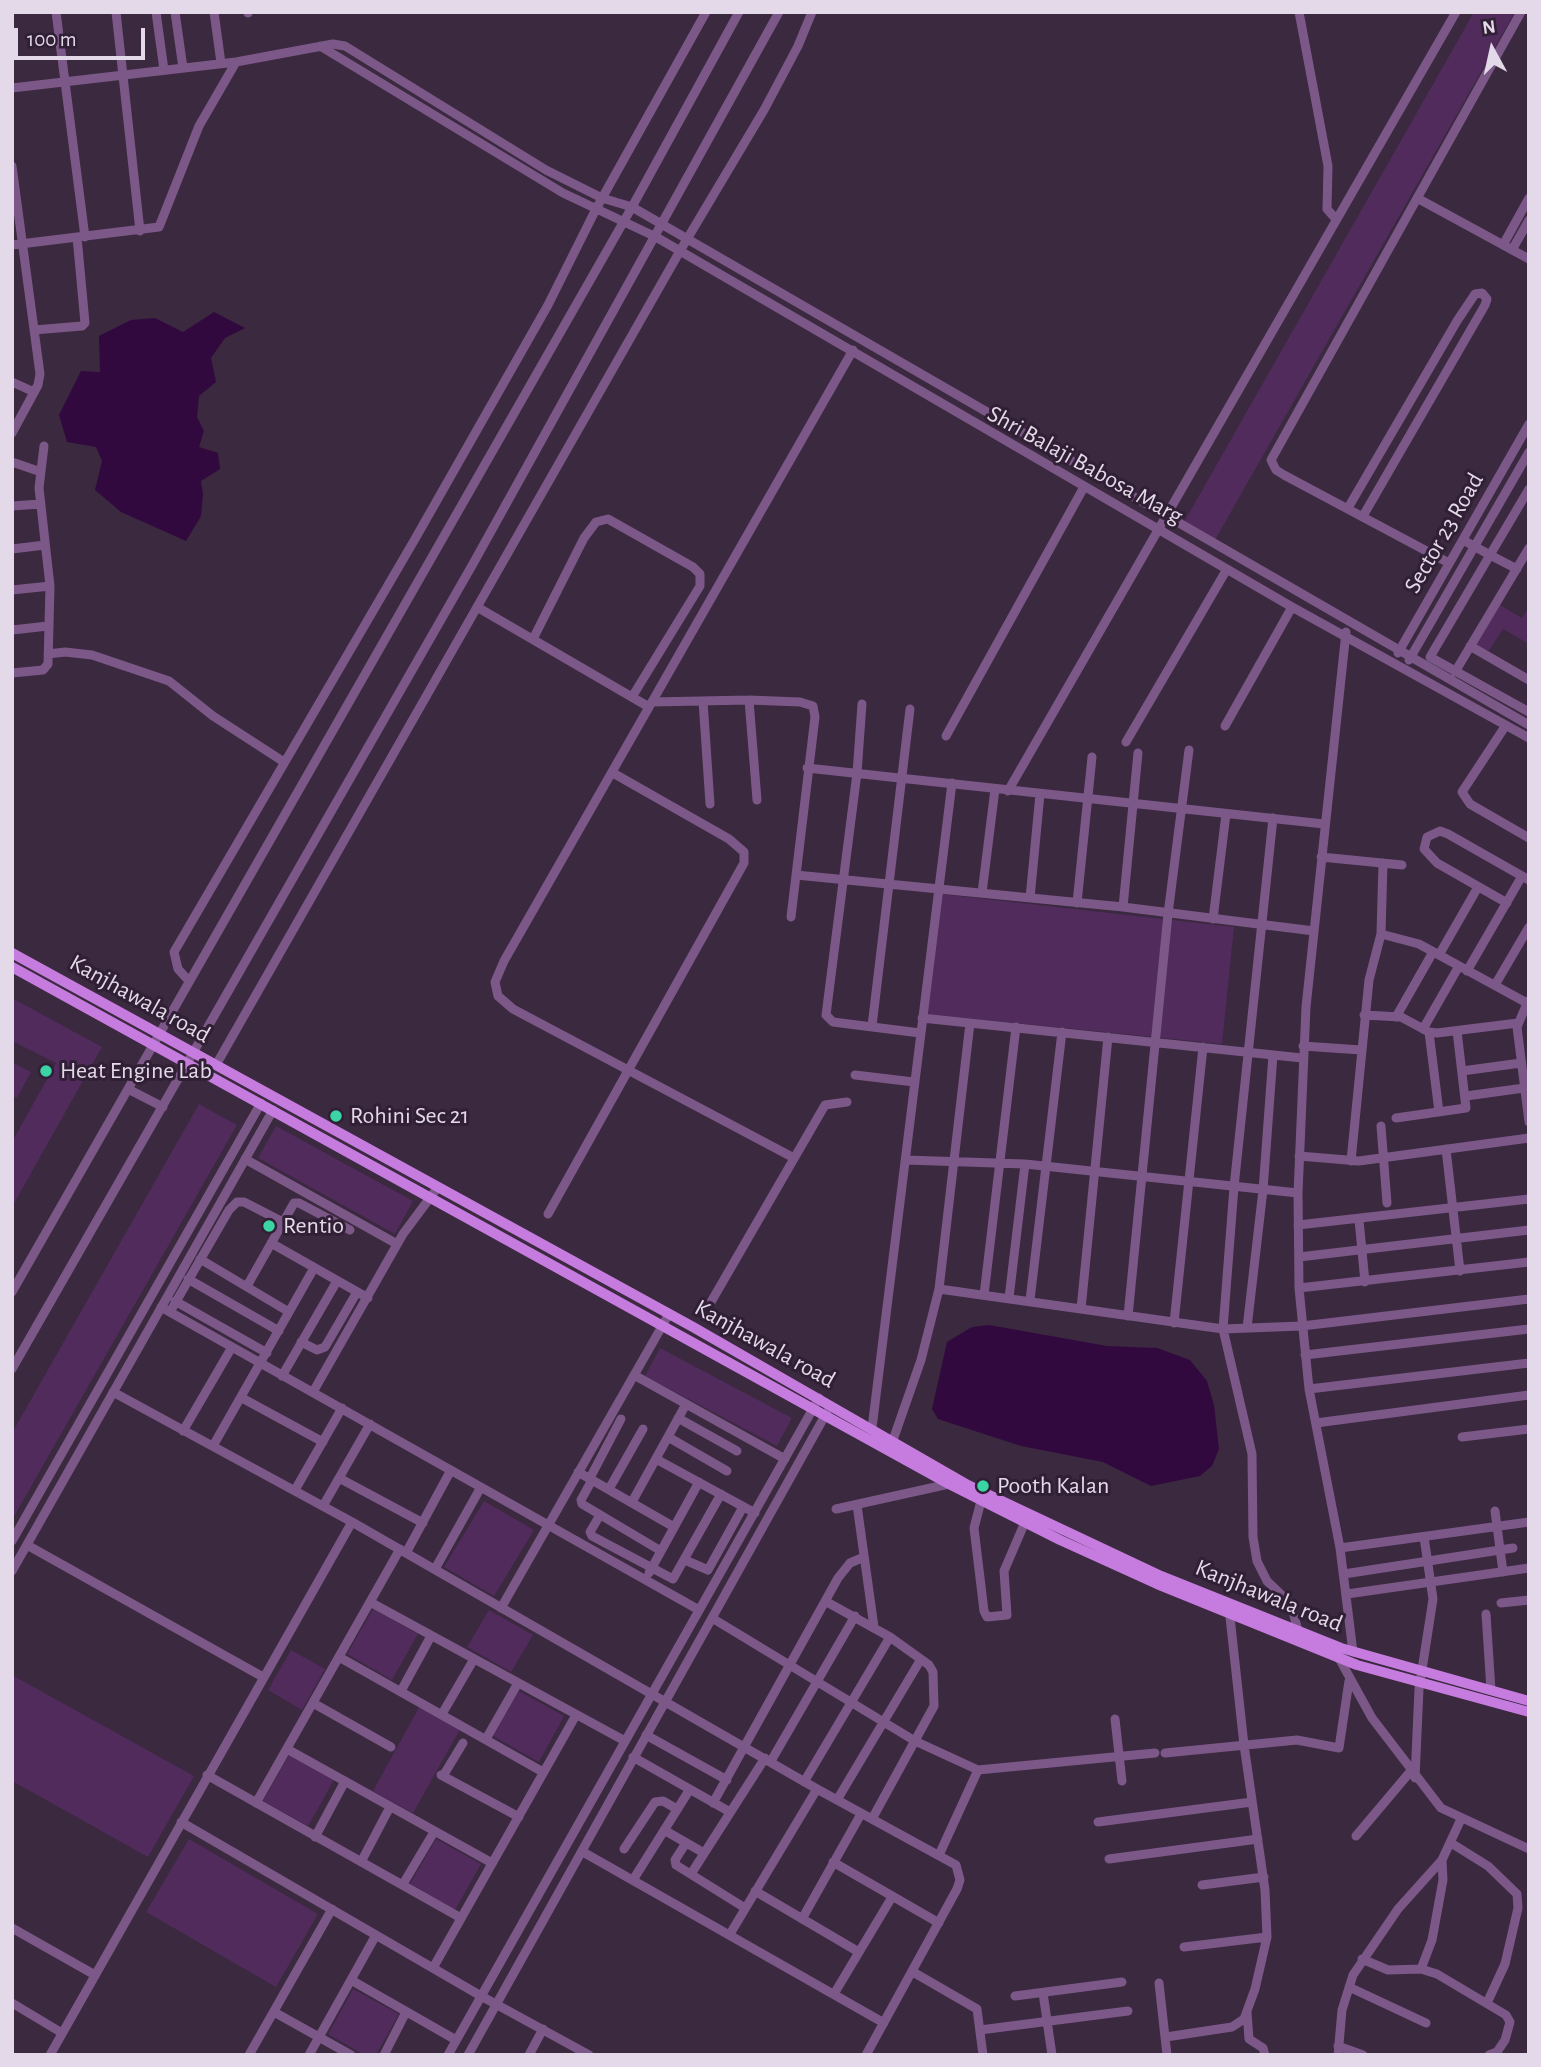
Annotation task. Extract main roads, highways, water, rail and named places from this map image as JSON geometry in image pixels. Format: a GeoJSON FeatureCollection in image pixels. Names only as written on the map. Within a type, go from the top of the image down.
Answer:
{"type":"FeatureCollection","features":[{"type":"Feature","properties":{"kind":"main road","name":"Kanjhawala road"},"geometry":{"type":"LineString","coordinates":[[12,953],[156,1039]]}},
{"type":"Feature","properties":{"kind":"main road","name":"Kanjhawala road"},"geometry":{"type":"LineString","coordinates":[[12,967],[192,1058],[273,1110],[669,1314],[819,1398],[828,1410],[981,1501],[1024,1522],[1229,1608],[1298,1630],[1421,1677],[1529,1712]]}},
{"type":"Feature","properties":{"kind":"main road","name":"Kanjhawala road"},"geometry":{"type":"LineString","coordinates":[[192,1058],[216,1065],[662,1325],[813,1409],[828,1410],[872,1428],[968,1485],[1054,1527],[1339,1658],[1491,1690],[1529,1701]]}},
{"type":"Feature","properties":{"kind":"place","name":"Heat Engine Lab"},"geometry":{"type":"Point","coordinates":[46,1071]}},
{"type":"Feature","properties":{"kind":"place","name":"Rohini Sec 21"},"geometry":{"type":"Point","coordinates":[336,1116]}},
{"type":"Feature","properties":{"kind":"place","name":"Rentio"},"geometry":{"type":"Point","coordinates":[269,1226]}},
{"type":"Feature","properties":{"kind":"place","name":"Pooth Kalan"},"geometry":{"type":"Point","coordinates":[983,1486]}}]}
